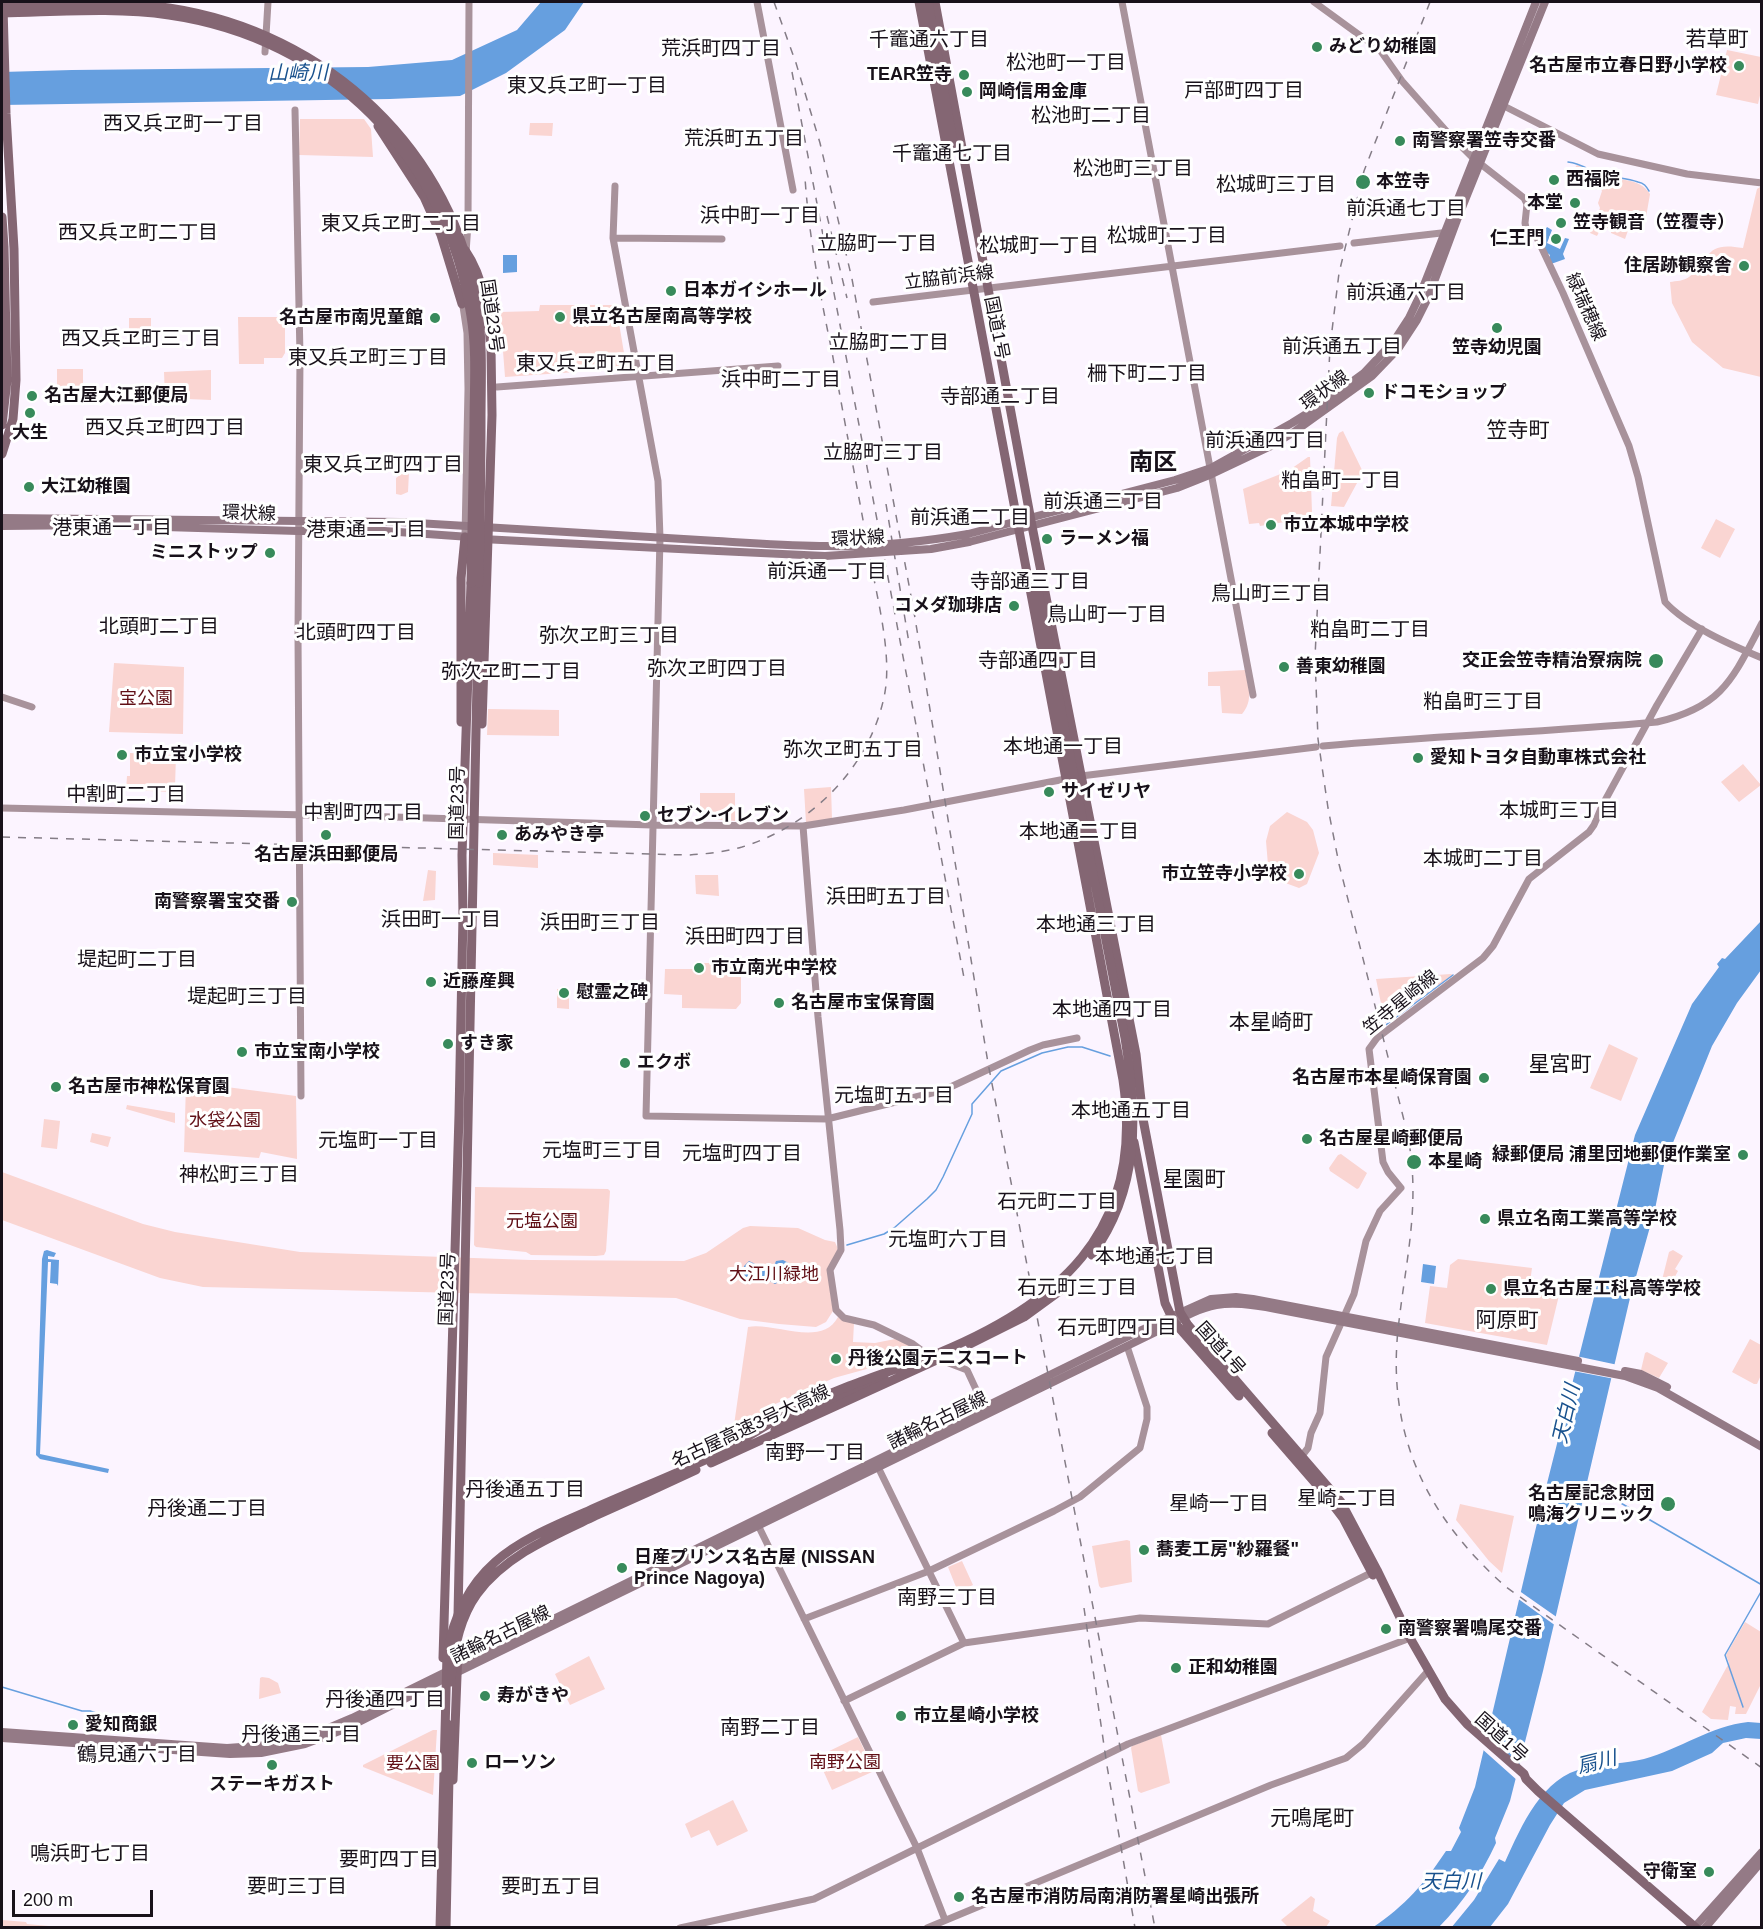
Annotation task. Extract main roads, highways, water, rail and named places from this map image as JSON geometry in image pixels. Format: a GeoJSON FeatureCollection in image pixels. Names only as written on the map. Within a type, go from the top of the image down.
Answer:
{"type":"FeatureCollection","features":[{"type":"Feature","properties":{"kind":"highway"},"geometry":{"type":"LineString","coordinates":[[2,454],[13,419],[16,380],[14,249],[4,67],[3,2]]}},
{"type":"Feature","properties":{"kind":"highway"},"geometry":{"type":"LineString","coordinates":[[614,1510],[616,1505],[749,1444],[814,1409],[1007,1320],[1038,1300],[1068,1275],[1095,1239],[1116,1196],[1127,1141],[1126,1095],[918,2]]}},
{"type":"Feature","properties":{"kind":"highway","name":"国道1号"},"geometry":{"type":"LineString","coordinates":[[918,2],[1165,1304],[1341,1502],[1447,1710],[1697,1927]]}},
{"type":"Feature","properties":{"kind":"highway"},"geometry":{"type":"LineString","coordinates":[[926,2],[942,99],[942,133]]}},
{"type":"Feature","properties":{"kind":"highway","name":"名古屋高速3号大高線"},"geometry":{"type":"LineString","coordinates":[[448,1928],[452,1672],[462,1623],[472,1601],[487,1582],[513,1559],[547,1539],[935,1361],[1024,1317],[1051,1298],[1080,1271],[1099,1245],[1110,1225],[1128,1174],[1134,1131],[1133,1096],[1121,1018],[926,2]]}},
{"type":"Feature","properties":{"kind":"highway","name":"国道1号"},"geometry":{"type":"LineString","coordinates":[[935,2],[987,288],[1136,1054],[1143,1119],[1177,1317],[1343,1518],[1375,1571],[1405,1640],[1426,1672]]}},
{"type":"Feature","properties":{"kind":"highway","name":"国道23号"},"geometry":{"type":"LineString","coordinates":[[2,6],[88,4],[167,7],[207,15],[245,27],[294,49],[343,80],[394,129],[434,185],[460,243],[477,310],[481,346],[481,487],[472,707]]}},
{"type":"Feature","properties":{"kind":"highway","name":"国道23号"},"geometry":{"type":"LineString","coordinates":[[2,13],[139,12],[169,15],[219,26],[263,41],[294,55],[338,84],[394,139],[431,194],[459,258],[472,317],[475,364],[471,764],[474,820],[464,1115],[450,1387],[439,1928]]}},
{"type":"Feature","properties":{"kind":"highway"},"geometry":{"type":"LineString","coordinates":[[370,113],[382,135],[424,197],[441,235],[462,304]]}},
{"type":"Feature","properties":{"kind":"highway"},"geometry":{"type":"LineString","coordinates":[[2,217],[7,380],[2,425]]}},
{"type":"Feature","properties":{"kind":"highway"},"geometry":{"type":"LineString","coordinates":[[460,243],[472,260],[481,283],[485,297],[491,349],[492,415],[480,761],[471,764],[461,754],[461,578],[465,532]]}},
{"type":"Feature","properties":{"kind":"highway"},"geometry":{"type":"LineString","coordinates":[[1060,700],[1062,729],[1105,953],[1117,961]]}},
{"type":"Feature","properties":{"kind":"highway","name":"国道23号"},"geometry":{"type":"LineString","coordinates":[[448,1928],[458,1669],[464,1115],[463,819],[471,764]]}},
{"type":"Feature","properties":{"kind":"highway","name":"名古屋高速3号大高線"},"geometry":{"type":"LineString","coordinates":[[439,1928],[446,1668],[453,1628],[459,1610],[473,1588],[495,1562],[526,1540],[716,1454],[772,1422],[812,1403],[927,1357]]}},
{"type":"Feature","properties":{"kind":"main road","name":"環状線"},"geometry":{"type":"LineString","coordinates":[[465,532],[486,539],[825,556],[920,550],[1177,488],[1269,447],[1294,432],[1372,376],[1398,349],[1417,320],[1428,298],[1473,158],[1536,2]]}},
{"type":"Feature","properties":{"kind":"main road","name":"環状線"},"geometry":{"type":"LineString","coordinates":[[1448,232],[1481,164],[1545,2]]}},
{"type":"Feature","properties":{"kind":"main road","name":"環状線"},"geometry":{"type":"LineString","coordinates":[[2,519],[203,519],[298,527]]}},
{"type":"Feature","properties":{"kind":"main road","name":"環状線"},"geometry":{"type":"LineString","coordinates":[[2,526],[298,527],[465,532],[488,529],[826,546],[969,538]]}},
{"type":"Feature","properties":{"kind":"main road","name":"諸輪名古屋線"},"geometry":{"type":"LineString","coordinates":[[2,1738],[204,1753],[261,1753],[305,1744],[331,1735],[458,1669],[1177,1317],[1222,1303],[1242,1303],[1342,1319],[1652,1379],[1761,1442]]}},
{"type":"Feature","properties":{"kind":"main road","name":"諸輪名古屋線"},"geometry":{"type":"LineString","coordinates":[[986,1410],[1127,1346],[1177,1317]]}},
{"type":"Feature","properties":{"kind":"main road","name":"諸輪名古屋線"},"geometry":{"type":"LineString","coordinates":[[1621,1373],[1658,1388],[1761,1447]]}},
{"type":"Feature","properties":{"kind":"main road","name":"諸輪名古屋線"},"geometry":{"type":"LineString","coordinates":[[2,1732],[227,1748],[269,1745],[312,1735],[443,1677]]}},
{"type":"Feature","properties":{"kind":"main road"},"geometry":{"type":"LineString","coordinates":[[1697,1927],[1761,1852]]}},
{"type":"Feature","properties":{"kind":"main road"},"geometry":{"type":"LineString","coordinates":[[1697,1927],[1761,1861]]}},
{"type":"Feature","properties":{"kind":"water","name":"山崎川"},"geometry":{"type":"Polygon","coordinates":[[[541,2],[584,2],[565,30],[506,73],[460,96],[2,105],[2,72],[368,67],[452,60],[517,30],[541,2]]]}},
{"type":"Feature","properties":{"kind":"water"},"geometry":{"type":"Polygon","coordinates":[[[1547,227],[1552,230],[1547,243],[1560,249],[1565,238],[1569,239],[1563,254],[1565,259],[1551,264],[1550,255],[1546,252],[1541,236],[1547,227]]]}},
{"type":"Feature","properties":{"kind":"water"},"geometry":{"type":"Polygon","coordinates":[[[503,255],[517,255],[517,272],[503,273],[503,255]]]}},
{"type":"Feature","properties":{"kind":"water","name":"天白川"},"geometry":{"type":"Polygon","coordinates":[[[1761,921],[1761,970],[1737,1003],[1712,1046],[1664,1165],[1655,1209],[1630,1298],[1543,1671],[1510,1801],[1495,1838],[1496,1843],[1471,1888],[1439,1927],[1372,1928],[1414,1893],[1446,1851],[1451,1851],[1461,1832],[1459,1828],[1475,1787],[1538,1519],[1635,1135],[1692,1004],[1719,967],[1717,964],[1722,958],[1725,959],[1761,921]]]}},
{"type":"Feature","properties":{"kind":"water"},"geometry":{"type":"Polygon","coordinates":[[[44,1251],[56,1253],[54,1257],[48,1256],[48,1259],[59,1260],[58,1286],[50,1283],[51,1262],[48,1262],[40,1454],[109,1469],[108,1473],[40,1459],[36,1455],[42,1259],[44,1251]]]}},
{"type":"Feature","properties":{"kind":"water"},"geometry":{"type":"Polygon","coordinates":[[[783,1260],[796,1267],[793,1275],[775,1284],[758,1274],[746,1278],[743,1276],[744,1266],[749,1261],[768,1270],[773,1268],[776,1261],[783,1260]]]}},
{"type":"Feature","properties":{"kind":"water"},"geometry":{"type":"Polygon","coordinates":[[[1423,1264],[1436,1266],[1434,1284],[1421,1282],[1423,1264]]]}},
{"type":"Feature","properties":{"kind":"water","name":"扇川"},"geometry":{"type":"Polygon","coordinates":[[[1748,1722],[1761,1723],[1761,1739],[1746,1738],[1723,1743],[1712,1753],[1672,1771],[1585,1790],[1564,1803],[1508,1904],[1490,1927],[1451,1928],[1474,1900],[1499,1859],[1505,1862],[1526,1818],[1545,1792],[1557,1781],[1585,1768],[1630,1762],[1657,1755],[1721,1728],[1748,1722]]]}},
{"type":"Feature","properties":{"kind":"waterway"},"geometry":{"type":"LineString","coordinates":[[1568,162],[1599,174],[1640,182],[1649,191]]}},
{"type":"Feature","properties":{"kind":"waterway"},"geometry":{"type":"LineString","coordinates":[[1375,1033],[1453,975]]}},
{"type":"Feature","properties":{"kind":"waterway"},"geometry":{"type":"LineString","coordinates":[[847,1245],[884,1234],[894,1228],[936,1190],[972,1114],[972,1104],[1001,1071],[1042,1053],[1068,1047],[1082,1047],[1110,1056]]}},
{"type":"Feature","properties":{"kind":"waterway"},"geometry":{"type":"LineString","coordinates":[[1607,1495],[1762,1585]]}},
{"type":"Feature","properties":{"kind":"waterway"},"geometry":{"type":"LineString","coordinates":[[1743,1707],[1725,1655],[1762,1590]]}},
{"type":"Feature","properties":{"kind":"waterway"},"geometry":{"type":"LineString","coordinates":[[2,1687],[145,1728]]}},
{"type":"Feature","properties":{"kind":"railway"},"geometry":{"type":"LineString","coordinates":[[774,2],[796,63],[820,143],[852,279],[914,612],[988,1063],[1155,1928]]}},
{"type":"Feature","properties":{"kind":"railway"},"geometry":{"type":"LineString","coordinates":[[1430,2],[1364,171],[1339,273],[1330,347],[1315,657],[1318,739],[1328,808],[1339,864],[1407,1132],[1411,1157],[1413,1204],[1399,1321],[1396,1361],[1398,1399],[1405,1435],[1417,1469],[1453,1531],[1478,1559],[1506,1587],[1762,1768]]}},
{"type":"Feature","properties":{"kind":"railway"},"geometry":{"type":"LineString","coordinates":[[792,72],[965,983]]}},
{"type":"Feature","properties":{"kind":"railway"},"geometry":{"type":"LineString","coordinates":[[2,837],[688,855],[742,847],[768,837],[815,808],[835,789],[867,744],[878,719],[887,676],[885,641],[879,604],[816,265],[805,178]]}},
{"type":"Feature","properties":{"kind":"railway"},"geometry":{"type":"LineString","coordinates":[[827,216],[847,298]]}},
{"type":"Feature","properties":{"kind":"railway"},"geometry":{"type":"LineString","coordinates":[[886,504],[909,643]]}},
{"type":"Feature","properties":{"kind":"railway"},"geometry":{"type":"LineString","coordinates":[[1084,1608],[1107,1766],[1135,1928]]}},
{"type":"Feature","properties":{"kind":"place","name":"みどり幼稚園"},"geometry":{"type":"Point","coordinates":[1317,47]}},
{"type":"Feature","properties":{"kind":"place","name":"名古屋市立春日野小学校"},"geometry":{"type":"Point","coordinates":[1739,66]}},
{"type":"Feature","properties":{"kind":"place","name":"TEAR笠寺"},"geometry":{"type":"Point","coordinates":[964,75]}},
{"type":"Feature","properties":{"kind":"place","name":"岡崎信用金庫"},"geometry":{"type":"Point","coordinates":[967,92]}},
{"type":"Feature","properties":{"kind":"place","name":"南警察署笠寺交番"},"geometry":{"type":"Point","coordinates":[1400,141]}},
{"type":"Feature","properties":{"kind":"place","name":"西福院"},"geometry":{"type":"Point","coordinates":[1554,180]}},
{"type":"Feature","properties":{"kind":"place","name":"本笠寺"},"geometry":{"type":"Point","coordinates":[1363,182]}},
{"type":"Feature","properties":{"kind":"place","name":"本堂"},"geometry":{"type":"Point","coordinates":[1575,203]}},
{"type":"Feature","properties":{"kind":"place","name":"笠寺観音（笠覆寺）"},"geometry":{"type":"Point","coordinates":[1561,223]}},
{"type":"Feature","properties":{"kind":"place","name":"仁王門"},"geometry":{"type":"Point","coordinates":[1556,239]}},
{"type":"Feature","properties":{"kind":"place","name":"住居跡観察舎"},"geometry":{"type":"Point","coordinates":[1744,266]}},
{"type":"Feature","properties":{"kind":"place","name":"日本ガイシホール"},"geometry":{"type":"Point","coordinates":[671,291]}},
{"type":"Feature","properties":{"kind":"place","name":"県立名古屋南高等学校"},"geometry":{"type":"Point","coordinates":[560,317]}},
{"type":"Feature","properties":{"kind":"place","name":"名古屋市南児童館"},"geometry":{"type":"Point","coordinates":[435,318]}},
{"type":"Feature","properties":{"kind":"place","name":"笠寺幼児園"},"geometry":{"type":"Point","coordinates":[1497,328]}},
{"type":"Feature","properties":{"kind":"place","name":"ドコモショップ"},"geometry":{"type":"Point","coordinates":[1369,393]}},
{"type":"Feature","properties":{"kind":"place","name":"名古屋大江郵便局"},"geometry":{"type":"Point","coordinates":[32,396]}},
{"type":"Feature","properties":{"kind":"place","name":"大生"},"geometry":{"type":"Point","coordinates":[30,413]}},
{"type":"Feature","properties":{"kind":"place","name":"大江幼稚園"},"geometry":{"type":"Point","coordinates":[29,487]}},
{"type":"Feature","properties":{"kind":"place","name":"市立本城中学校"},"geometry":{"type":"Point","coordinates":[1271,525]}},
{"type":"Feature","properties":{"kind":"place","name":"ラーメン福"},"geometry":{"type":"Point","coordinates":[1047,539]}},
{"type":"Feature","properties":{"kind":"place","name":"ミニストップ"},"geometry":{"type":"Point","coordinates":[270,553]}},
{"type":"Feature","properties":{"kind":"place","name":"コメダ珈琲店"},"geometry":{"type":"Point","coordinates":[1014,606]}},
{"type":"Feature","properties":{"kind":"place","name":"交正会笠寺精治寮病院"},"geometry":{"type":"Point","coordinates":[1656,661]}},
{"type":"Feature","properties":{"kind":"place","name":"善東幼稚園"},"geometry":{"type":"Point","coordinates":[1284,667]}},
{"type":"Feature","properties":{"kind":"place","name":"市立宝小学校"},"geometry":{"type":"Point","coordinates":[122,755]}},
{"type":"Feature","properties":{"kind":"place","name":"愛知トヨタ自動車株式会社"},"geometry":{"type":"Point","coordinates":[1418,758]}},
{"type":"Feature","properties":{"kind":"place","name":"サイゼリヤ"},"geometry":{"type":"Point","coordinates":[1049,792]}},
{"type":"Feature","properties":{"kind":"place","name":"セブン-イレブン"},"geometry":{"type":"Point","coordinates":[645,816]}},
{"type":"Feature","properties":{"kind":"place","name":"名古屋浜田郵便局"},"geometry":{"type":"Point","coordinates":[326,835]}},
{"type":"Feature","properties":{"kind":"place","name":"あみやき亭"},"geometry":{"type":"Point","coordinates":[502,835]}},
{"type":"Feature","properties":{"kind":"place","name":"市立笠寺小学校"},"geometry":{"type":"Point","coordinates":[1299,874]}},
{"type":"Feature","properties":{"kind":"place","name":"南警察署宝交番"},"geometry":{"type":"Point","coordinates":[292,902]}},
{"type":"Feature","properties":{"kind":"place","name":"市立南光中学校"},"geometry":{"type":"Point","coordinates":[699,968]}},
{"type":"Feature","properties":{"kind":"place","name":"近藤産興"},"geometry":{"type":"Point","coordinates":[431,982]}},
{"type":"Feature","properties":{"kind":"place","name":"慰霊之碑"},"geometry":{"type":"Point","coordinates":[564,993]}},
{"type":"Feature","properties":{"kind":"place","name":"名古屋市宝保育園"},"geometry":{"type":"Point","coordinates":[779,1003]}},
{"type":"Feature","properties":{"kind":"place","name":"すき家"},"geometry":{"type":"Point","coordinates":[448,1044]}},
{"type":"Feature","properties":{"kind":"place","name":"市立宝南小学校"},"geometry":{"type":"Point","coordinates":[242,1052]}},
{"type":"Feature","properties":{"kind":"place","name":"エクボ"},"geometry":{"type":"Point","coordinates":[625,1063]}},
{"type":"Feature","properties":{"kind":"place","name":"名古屋市本星崎保育園"},"geometry":{"type":"Point","coordinates":[1484,1078]}},
{"type":"Feature","properties":{"kind":"place","name":"名古屋市神松保育園"},"geometry":{"type":"Point","coordinates":[56,1087]}},
{"type":"Feature","properties":{"kind":"place","name":"名古屋星崎郵便局"},"geometry":{"type":"Point","coordinates":[1307,1139]}},
{"type":"Feature","properties":{"kind":"place","name":"緑郵便局 浦里団地郵便作業室"},"geometry":{"type":"Point","coordinates":[1743,1155]}},
{"type":"Feature","properties":{"kind":"place","name":"本星崎"},"geometry":{"type":"Point","coordinates":[1414,1162]}},
{"type":"Feature","properties":{"kind":"place","name":"県立名南工業高等学校"},"geometry":{"type":"Point","coordinates":[1485,1219]}},
{"type":"Feature","properties":{"kind":"place","name":"県立名古屋工科高等学校"},"geometry":{"type":"Point","coordinates":[1491,1289]}},
{"type":"Feature","properties":{"kind":"place","name":"丹後公園テニスコート"},"geometry":{"type":"Point","coordinates":[836,1359]}},
{"type":"Feature","properties":{"kind":"place","name":"名古屋記念財団 鳴海クリニック"},"geometry":{"type":"Point","coordinates":[1668,1504]}},
{"type":"Feature","properties":{"kind":"place","name":"蕎麦工房\"紗羅餐\""},"geometry":{"type":"Point","coordinates":[1144,1550]}},
{"type":"Feature","properties":{"kind":"place","name":"日産プリンス名古屋 (NISSAN Prince Nagoya)"},"geometry":{"type":"Point","coordinates":[622,1568]}},
{"type":"Feature","properties":{"kind":"place","name":"南警察署鳴尾交番"},"geometry":{"type":"Point","coordinates":[1386,1629]}},
{"type":"Feature","properties":{"kind":"place","name":"正和幼稚園"},"geometry":{"type":"Point","coordinates":[1176,1668]}},
{"type":"Feature","properties":{"kind":"place","name":"寿がきや"},"geometry":{"type":"Point","coordinates":[485,1696]}},
{"type":"Feature","properties":{"kind":"place","name":"市立星崎小学校"},"geometry":{"type":"Point","coordinates":[901,1716]}},
{"type":"Feature","properties":{"kind":"place","name":"愛知商銀"},"geometry":{"type":"Point","coordinates":[73,1725]}},
{"type":"Feature","properties":{"kind":"place","name":"ローソン"},"geometry":{"type":"Point","coordinates":[472,1763]}},
{"type":"Feature","properties":{"kind":"place","name":"ステーキガスト"},"geometry":{"type":"Point","coordinates":[272,1765]}},
{"type":"Feature","properties":{"kind":"place","name":"守衛室"},"geometry":{"type":"Point","coordinates":[1709,1872]}},
{"type":"Feature","properties":{"kind":"place","name":"名古屋市消防局南消防署星崎出張所"},"geometry":{"type":"Point","coordinates":[959,1897]}},
{"type":"Feature","properties":{"kind":"district","name":"千竈通六丁目"},"geometry":{"type":"Point","coordinates":[929,40]}},
{"type":"Feature","properties":{"kind":"district","name":"若草町"},"geometry":{"type":"Point","coordinates":[1717,40]}},
{"type":"Feature","properties":{"kind":"district","name":"荒浜町四丁目"},"geometry":{"type":"Point","coordinates":[721,49]}},
{"type":"Feature","properties":{"kind":"district","name":"松池町一丁目"},"geometry":{"type":"Point","coordinates":[1066,63]}},
{"type":"Feature","properties":{"kind":"district","name":"東又兵ヱ町一丁目"},"geometry":{"type":"Point","coordinates":[587,86]}},
{"type":"Feature","properties":{"kind":"district","name":"戸部町四丁目"},"geometry":{"type":"Point","coordinates":[1244,91]}},
{"type":"Feature","properties":{"kind":"district","name":"松池町二丁目"},"geometry":{"type":"Point","coordinates":[1091,116]}},
{"type":"Feature","properties":{"kind":"district","name":"西又兵ヱ町一丁目"},"geometry":{"type":"Point","coordinates":[183,124]}},
{"type":"Feature","properties":{"kind":"district","name":"荒浜町五丁目"},"geometry":{"type":"Point","coordinates":[744,139]}},
{"type":"Feature","properties":{"kind":"district","name":"千竈通七丁目"},"geometry":{"type":"Point","coordinates":[952,154]}},
{"type":"Feature","properties":{"kind":"district","name":"松池町三丁目"},"geometry":{"type":"Point","coordinates":[1133,169]}},
{"type":"Feature","properties":{"kind":"district","name":"松城町三丁目"},"geometry":{"type":"Point","coordinates":[1276,185]}},
{"type":"Feature","properties":{"kind":"district","name":"前浜通七丁目"},"geometry":{"type":"Point","coordinates":[1406,209]}},
{"type":"Feature","properties":{"kind":"district","name":"浜中町一丁目"},"geometry":{"type":"Point","coordinates":[760,216]}},
{"type":"Feature","properties":{"kind":"district","name":"東又兵ヱ町二丁目"},"geometry":{"type":"Point","coordinates":[401,224]}},
{"type":"Feature","properties":{"kind":"district","name":"西又兵ヱ町二丁目"},"geometry":{"type":"Point","coordinates":[138,233]}},
{"type":"Feature","properties":{"kind":"district","name":"松城町二丁目"},"geometry":{"type":"Point","coordinates":[1167,236]}},
{"type":"Feature","properties":{"kind":"district","name":"立脇町一丁目"},"geometry":{"type":"Point","coordinates":[877,244]}},
{"type":"Feature","properties":{"kind":"district","name":"松城町一丁目"},"geometry":{"type":"Point","coordinates":[1039,246]}},
{"type":"Feature","properties":{"kind":"district","name":"前浜通六丁目"},"geometry":{"type":"Point","coordinates":[1406,293]}},
{"type":"Feature","properties":{"kind":"district","name":"西又兵ヱ町三丁目"},"geometry":{"type":"Point","coordinates":[141,339]}},
{"type":"Feature","properties":{"kind":"district","name":"立脇町二丁目"},"geometry":{"type":"Point","coordinates":[889,343]}},
{"type":"Feature","properties":{"kind":"district","name":"前浜通五丁目"},"geometry":{"type":"Point","coordinates":[1342,347]}},
{"type":"Feature","properties":{"kind":"district","name":"東又兵ヱ町三丁目"},"geometry":{"type":"Point","coordinates":[368,358]}},
{"type":"Feature","properties":{"kind":"district","name":"東又兵ヱ町五丁目"},"geometry":{"type":"Point","coordinates":[596,364]}},
{"type":"Feature","properties":{"kind":"district","name":"柵下町二丁目"},"geometry":{"type":"Point","coordinates":[1147,374]}},
{"type":"Feature","properties":{"kind":"district","name":"浜中町二丁目"},"geometry":{"type":"Point","coordinates":[781,380]}},
{"type":"Feature","properties":{"kind":"district","name":"寺部通二丁目"},"geometry":{"type":"Point","coordinates":[1000,397]}},
{"type":"Feature","properties":{"kind":"district","name":"西又兵ヱ町四丁目"},"geometry":{"type":"Point","coordinates":[165,428]}},
{"type":"Feature","properties":{"kind":"district","name":"笠寺町"},"geometry":{"type":"Point","coordinates":[1518,431]}},
{"type":"Feature","properties":{"kind":"district","name":"前浜通四丁目"},"geometry":{"type":"Point","coordinates":[1265,441]}},
{"type":"Feature","properties":{"kind":"district","name":"立脇町三丁目"},"geometry":{"type":"Point","coordinates":[883,453]}},
{"type":"Feature","properties":{"kind":"district","name":"南区"},"geometry":{"type":"Point","coordinates":[1153,463]}},
{"type":"Feature","properties":{"kind":"district","name":"東又兵ヱ町四丁目"},"geometry":{"type":"Point","coordinates":[383,465]}},
{"type":"Feature","properties":{"kind":"district","name":"粕畠町一丁目"},"geometry":{"type":"Point","coordinates":[1341,481]}},
{"type":"Feature","properties":{"kind":"district","name":"前浜通三丁目"},"geometry":{"type":"Point","coordinates":[1103,502]}},
{"type":"Feature","properties":{"kind":"district","name":"前浜通二丁目"},"geometry":{"type":"Point","coordinates":[970,518]}},
{"type":"Feature","properties":{"kind":"district","name":"港東通一丁目"},"geometry":{"type":"Point","coordinates":[112,528]}},
{"type":"Feature","properties":{"kind":"district","name":"港東通二丁目"},"geometry":{"type":"Point","coordinates":[366,530]}},
{"type":"Feature","properties":{"kind":"district","name":"前浜通一丁目"},"geometry":{"type":"Point","coordinates":[827,572]}},
{"type":"Feature","properties":{"kind":"district","name":"寺部通三丁目"},"geometry":{"type":"Point","coordinates":[1030,582]}},
{"type":"Feature","properties":{"kind":"district","name":"鳥山町三丁目"},"geometry":{"type":"Point","coordinates":[1271,594]}},
{"type":"Feature","properties":{"kind":"district","name":"鳥山町一丁目"},"geometry":{"type":"Point","coordinates":[1107,615]}},
{"type":"Feature","properties":{"kind":"district","name":"北頭町二丁目"},"geometry":{"type":"Point","coordinates":[159,627]}},
{"type":"Feature","properties":{"kind":"district","name":"粕畠町二丁目"},"geometry":{"type":"Point","coordinates":[1370,630]}},
{"type":"Feature","properties":{"kind":"district","name":"北頭町四丁目"},"geometry":{"type":"Point","coordinates":[356,633]}},
{"type":"Feature","properties":{"kind":"district","name":"弥次ヱ町三丁目"},"geometry":{"type":"Point","coordinates":[609,636]}},
{"type":"Feature","properties":{"kind":"district","name":"寺部通四丁目"},"geometry":{"type":"Point","coordinates":[1038,661]}},
{"type":"Feature","properties":{"kind":"district","name":"弥次ヱ町四丁目"},"geometry":{"type":"Point","coordinates":[717,669]}},
{"type":"Feature","properties":{"kind":"district","name":"弥次ヱ町二丁目"},"geometry":{"type":"Point","coordinates":[511,672]}},
{"type":"Feature","properties":{"kind":"district","name":"粕畠町三丁目"},"geometry":{"type":"Point","coordinates":[1483,702]}},
{"type":"Feature","properties":{"kind":"district","name":"本地通一丁目"},"geometry":{"type":"Point","coordinates":[1063,747]}},
{"type":"Feature","properties":{"kind":"district","name":"弥次ヱ町五丁目"},"geometry":{"type":"Point","coordinates":[853,750]}},
{"type":"Feature","properties":{"kind":"district","name":"中割町二丁目"},"geometry":{"type":"Point","coordinates":[126,795]}},
{"type":"Feature","properties":{"kind":"district","name":"本城町三丁目"},"geometry":{"type":"Point","coordinates":[1559,811]}},
{"type":"Feature","properties":{"kind":"district","name":"中割町四丁目"},"geometry":{"type":"Point","coordinates":[363,813]}},
{"type":"Feature","properties":{"kind":"district","name":"本地通二丁目"},"geometry":{"type":"Point","coordinates":[1079,832]}},
{"type":"Feature","properties":{"kind":"district","name":"本城町二丁目"},"geometry":{"type":"Point","coordinates":[1483,859]}},
{"type":"Feature","properties":{"kind":"district","name":"浜田町五丁目"},"geometry":{"type":"Point","coordinates":[886,897]}},
{"type":"Feature","properties":{"kind":"district","name":"浜田町一丁目"},"geometry":{"type":"Point","coordinates":[441,920]}},
{"type":"Feature","properties":{"kind":"district","name":"浜田町三丁目"},"geometry":{"type":"Point","coordinates":[600,923]}},
{"type":"Feature","properties":{"kind":"district","name":"本地通三丁目"},"geometry":{"type":"Point","coordinates":[1096,925]}},
{"type":"Feature","properties":{"kind":"district","name":"浜田町四丁目"},"geometry":{"type":"Point","coordinates":[745,937]}},
{"type":"Feature","properties":{"kind":"district","name":"堤起町二丁目"},"geometry":{"type":"Point","coordinates":[137,960]}},
{"type":"Feature","properties":{"kind":"district","name":"堤起町三丁目"},"geometry":{"type":"Point","coordinates":[247,997]}},
{"type":"Feature","properties":{"kind":"district","name":"本地通四丁目"},"geometry":{"type":"Point","coordinates":[1112,1010]}},
{"type":"Feature","properties":{"kind":"district","name":"本星崎町"},"geometry":{"type":"Point","coordinates":[1271,1023]}},
{"type":"Feature","properties":{"kind":"district","name":"星宮町"},"geometry":{"type":"Point","coordinates":[1560,1065]}},
{"type":"Feature","properties":{"kind":"district","name":"元塩町五丁目"},"geometry":{"type":"Point","coordinates":[894,1096]}},
{"type":"Feature","properties":{"kind":"district","name":"本地通五丁目"},"geometry":{"type":"Point","coordinates":[1131,1111]}},
{"type":"Feature","properties":{"kind":"district","name":"元塩町一丁目"},"geometry":{"type":"Point","coordinates":[378,1141]}},
{"type":"Feature","properties":{"kind":"district","name":"元塩町三丁目"},"geometry":{"type":"Point","coordinates":[602,1151]}},
{"type":"Feature","properties":{"kind":"district","name":"元塩町四丁目"},"geometry":{"type":"Point","coordinates":[742,1154]}},
{"type":"Feature","properties":{"kind":"district","name":"神松町三丁目"},"geometry":{"type":"Point","coordinates":[239,1175]}},
{"type":"Feature","properties":{"kind":"district","name":"星園町"},"geometry":{"type":"Point","coordinates":[1194,1180]}},
{"type":"Feature","properties":{"kind":"district","name":"石元町二丁目"},"geometry":{"type":"Point","coordinates":[1057,1202]}},
{"type":"Feature","properties":{"kind":"district","name":"元塩町六丁目"},"geometry":{"type":"Point","coordinates":[948,1240]}},
{"type":"Feature","properties":{"kind":"district","name":"本地通七丁目"},"geometry":{"type":"Point","coordinates":[1155,1257]}},
{"type":"Feature","properties":{"kind":"district","name":"石元町三丁目"},"geometry":{"type":"Point","coordinates":[1077,1288]}},
{"type":"Feature","properties":{"kind":"district","name":"阿原町"},"geometry":{"type":"Point","coordinates":[1507,1321]}},
{"type":"Feature","properties":{"kind":"district","name":"石元町四丁目"},"geometry":{"type":"Point","coordinates":[1117,1328]}},
{"type":"Feature","properties":{"kind":"district","name":"南野一丁目"},"geometry":{"type":"Point","coordinates":[815,1453]}},
{"type":"Feature","properties":{"kind":"district","name":"丹後通五丁目"},"geometry":{"type":"Point","coordinates":[525,1490]}},
{"type":"Feature","properties":{"kind":"district","name":"星崎二丁目"},"geometry":{"type":"Point","coordinates":[1347,1499]}},
{"type":"Feature","properties":{"kind":"district","name":"星崎一丁目"},"geometry":{"type":"Point","coordinates":[1219,1504]}},
{"type":"Feature","properties":{"kind":"district","name":"丹後通二丁目"},"geometry":{"type":"Point","coordinates":[207,1509]}},
{"type":"Feature","properties":{"kind":"district","name":"南野三丁目"},"geometry":{"type":"Point","coordinates":[947,1598]}},
{"type":"Feature","properties":{"kind":"district","name":"丹後通四丁目"},"geometry":{"type":"Point","coordinates":[385,1700]}},
{"type":"Feature","properties":{"kind":"district","name":"南野二丁目"},"geometry":{"type":"Point","coordinates":[770,1728]}},
{"type":"Feature","properties":{"kind":"district","name":"丹後通三丁目"},"geometry":{"type":"Point","coordinates":[301,1735]}},
{"type":"Feature","properties":{"kind":"district","name":"鶴見通六丁目"},"geometry":{"type":"Point","coordinates":[137,1755]}},
{"type":"Feature","properties":{"kind":"district","name":"元鳴尾町"},"geometry":{"type":"Point","coordinates":[1312,1819]}},
{"type":"Feature","properties":{"kind":"district","name":"鳴浜町七丁目"},"geometry":{"type":"Point","coordinates":[90,1854]}},
{"type":"Feature","properties":{"kind":"district","name":"要町四丁目"},"geometry":{"type":"Point","coordinates":[389,1860]}},
{"type":"Feature","properties":{"kind":"district","name":"要町三丁目"},"geometry":{"type":"Point","coordinates":[297,1887]}},
{"type":"Feature","properties":{"kind":"district","name":"要町五丁目"},"geometry":{"type":"Point","coordinates":[551,1887]}},
{"type":"Feature","properties":{"kind":"park label","name":"宝公園"},"geometry":{"type":"Point","coordinates":[146,699]}},
{"type":"Feature","properties":{"kind":"park label","name":"水袋公園"},"geometry":{"type":"Point","coordinates":[225,1121]}},
{"type":"Feature","properties":{"kind":"park label","name":"元塩公園"},"geometry":{"type":"Point","coordinates":[542,1222]}},
{"type":"Feature","properties":{"kind":"park label","name":"大江川緑地"},"geometry":{"type":"Point","coordinates":[774,1275]}},
{"type":"Feature","properties":{"kind":"park label","name":"南野公園"},"geometry":{"type":"Point","coordinates":[845,1763]}},
{"type":"Feature","properties":{"kind":"park label","name":"要公園"},"geometry":{"type":"Point","coordinates":[413,1764]}}]}
